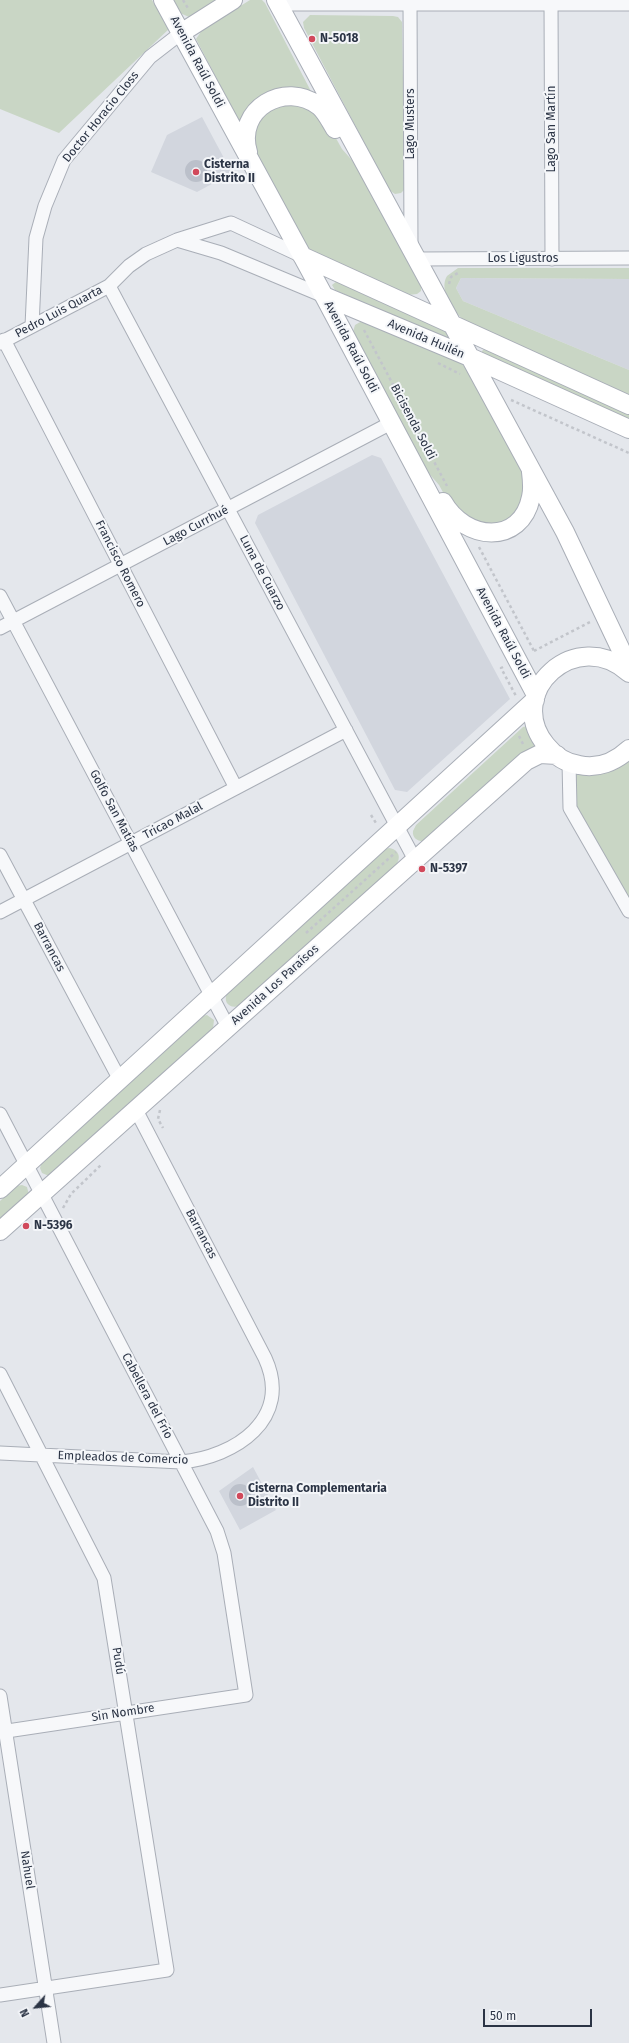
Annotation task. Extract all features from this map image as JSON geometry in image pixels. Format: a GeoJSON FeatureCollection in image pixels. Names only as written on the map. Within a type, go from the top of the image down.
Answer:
{"type":"FeatureCollection","features":[{"type":"Feature","properties":{"kind":"main road","name":"Avenida Raúl Soldi"},"geometry":{"type":"LineString","coordinates":[[163,0],[324,296],[535,697]]}},
{"type":"Feature","properties":{"kind":"main road","name":"Doctor Horacio Closs"},"geometry":{"type":"LineString","coordinates":[[181,33],[233,0]]}},
{"type":"Feature","properties":{"kind":"main road"},"geometry":{"type":"LineString","coordinates":[[278,2],[531,469],[579,561],[629,667]]}},
{"type":"Feature","properties":{"kind":"main road"},"geometry":{"type":"LineString","coordinates":[[252,164],[245,140],[245,134],[250,119],[256,110],[266,103],[278,98],[291,97],[308,100],[321,108],[345,146],[364,161]]}},
{"type":"Feature","properties":{"kind":"main road","name":"Avenida Huilén"},"geometry":{"type":"LineString","coordinates":[[302,256],[629,405]]}},
{"type":"Feature","properties":{"kind":"main road","name":"Avenida Huilén"},"geometry":{"type":"LineString","coordinates":[[324,296],[472,358],[629,429]]}},
{"type":"Feature","properties":{"kind":"main road"},"geometry":{"type":"LineString","coordinates":[[503,417],[499,404],[499,397],[502,390],[514,382],[524,382]]}},
{"type":"Feature","properties":{"kind":"main road"},"geometry":{"type":"LineString","coordinates":[[413,464],[433,485],[454,518],[469,528],[486,532],[498,532],[508,528],[522,516],[531,497],[531,469]]}},
{"type":"Feature","properties":{"kind":"main road"},"geometry":{"type":"LineString","coordinates":[[563,759],[543,741],[536,729],[534,715],[535,697],[542,681],[554,668],[576,657],[593,655],[617,663],[629,673]]}},
{"type":"Feature","properties":{"kind":"main road"},"geometry":{"type":"LineString","coordinates":[[0,1189],[397,827],[535,697]]}},
{"type":"Feature","properties":{"kind":"main road","name":"Avenida Los Paraísos"},"geometry":{"type":"LineString","coordinates":[[0,1231],[529,758],[540,754],[563,759],[583,766],[600,765],[616,759],[629,749]]}},
{"type":"Feature","properties":{"kind":"street"},"geometry":{"type":"LineString","coordinates":[[278,2],[551,2],[629,4]]}},
{"type":"Feature","properties":{"kind":"street","name":"Lago Musters"},"geometry":{"type":"LineString","coordinates":[[410,2],[415,253]]}},
{"type":"Feature","properties":{"kind":"street","name":"Lago San Martín"},"geometry":{"type":"LineString","coordinates":[[551,2],[552,258]]}},
{"type":"Feature","properties":{"kind":"street","name":"Doctor Horacio Closs"},"geometry":{"type":"LineString","coordinates":[[32,326],[36,238],[45,206],[64,160],[150,57],[181,33]]}},
{"type":"Feature","properties":{"kind":"street","name":"Pedro Luis Quarta"},"geometry":{"type":"LineString","coordinates":[[2,342],[109,286],[137,260],[177,240],[231,224]]}},
{"type":"Feature","properties":{"kind":"street","name":"Avenida Huilén"},"geometry":{"type":"LineString","coordinates":[[231,224],[302,256]]}},
{"type":"Feature","properties":{"kind":"street","name":"Avenida Huilén"},"geometry":{"type":"LineString","coordinates":[[177,240],[222,253],[324,296]]}},
{"type":"Feature","properties":{"kind":"street","name":"Los Ligustros"},"geometry":{"type":"LineString","coordinates":[[415,253],[552,258],[629,258]]}},
{"type":"Feature","properties":{"kind":"street","name":"Luna de Cuarzo"},"geometry":{"type":"LineString","coordinates":[[109,286],[415,860]]}},
{"type":"Feature","properties":{"kind":"street","name":"Francisco Romero"},"geometry":{"type":"LineString","coordinates":[[2,342],[121,565],[236,788]]}},
{"type":"Feature","properties":{"kind":"street","name":"Lago Currhué"},"geometry":{"type":"LineString","coordinates":[[0,628],[391,423]]}},
{"type":"Feature","properties":{"kind":"street","name":"Golfo San Matías"},"geometry":{"type":"LineString","coordinates":[[0,596],[228,1027]]}},
{"type":"Feature","properties":{"kind":"street","name":"Tricao Malal"},"geometry":{"type":"LineString","coordinates":[[0,912],[346,730]]}},
{"type":"Feature","properties":{"kind":"street"},"geometry":{"type":"LineString","coordinates":[[563,759],[570,808],[629,911]]}},
{"type":"Feature","properties":{"kind":"street","name":"Barrancas"},"geometry":{"type":"LineString","coordinates":[[0,855],[120,1080]]}},
{"type":"Feature","properties":{"kind":"street","name":"Barrancas"},"geometry":{"type":"LineString","coordinates":[[136,1110],[266,1358]]}},
{"type":"Feature","properties":{"kind":"street","name":"Cabellera del Frío"},"geometry":{"type":"LineString","coordinates":[[0,1114],[214,1524],[222,1546],[246,1695]]}},
{"type":"Feature","properties":{"kind":"street","name":"Empleados de Comercio"},"geometry":{"type":"LineString","coordinates":[[0,1453],[181,1462],[201,1459],[233,1448],[248,1437],[260,1423],[271,1403],[273,1392],[272,1374],[266,1358]]}},
{"type":"Feature","properties":{"kind":"street","name":"Pudú"},"geometry":{"type":"LineString","coordinates":[[0,1374],[104,1578],[167,1970],[45,1988]]}},
{"type":"Feature","properties":{"kind":"street","name":"Sin Nombre"},"geometry":{"type":"LineString","coordinates":[[3,1732],[246,1695]]}},
{"type":"Feature","properties":{"kind":"street","name":"Nahuel"},"geometry":{"type":"LineString","coordinates":[[0,1696],[3,1732],[54,2043]]}},
{"type":"Feature","properties":{"kind":"street"},"geometry":{"type":"LineString","coordinates":[[0,1995],[45,1988]]}},
{"type":"Feature","properties":{"kind":"path","name":"Bicisenda Soldi"},"geometry":{"type":"LineString","coordinates":[[362,326],[448,488]]}},
{"type":"Feature","properties":{"kind":"path"},"geometry":{"type":"LineString","coordinates":[[506,398],[629,453]]}},
{"type":"Feature","properties":{"kind":"path"},"geometry":{"type":"LineString","coordinates":[[476,540],[534,651]]}},
{"type":"Feature","properties":{"kind":"path"},"geometry":{"type":"LineString","coordinates":[[531,653],[596,619]]}},
{"type":"Feature","properties":{"kind":"path"},"geometry":{"type":"LineString","coordinates":[[505,666],[502,668],[516,697],[512,701]]}},
{"type":"Feature","properties":{"kind":"path"},"geometry":{"type":"LineString","coordinates":[[518,732],[522,743],[528,752]]}},
{"type":"Feature","properties":{"kind":"path"},"geometry":{"type":"LineString","coordinates":[[62,1210],[71,1194],[103,1162]]}},
{"type":"Feature","properties":{"kind":"shaded area"},"geometry":{"type":"Polygon","coordinates":[[[202,117],[232,173],[197,192],[151,172],[167,135],[202,117]]]}},
{"type":"Feature","properties":{"kind":"shaded area"},"geometry":{"type":"Polygon","coordinates":[[[461,278],[629,279],[629,370],[463,301],[456,288],[461,278]]]}},
{"type":"Feature","properties":{"kind":"shaded area"},"geometry":{"type":"Polygon","coordinates":[[[372,455],[381,458],[510,699],[407,792],[395,790],[255,523],[258,515],[372,455]]]}},
{"type":"Feature","properties":{"kind":"shaded area"},"geometry":{"type":"Polygon","coordinates":[[[253,1467],[276,1510],[240,1530],[219,1491],[253,1467]]]}},
{"type":"Feature","properties":{"kind":"green space"},"geometry":{"type":"Polygon","coordinates":[[[0,0],[152,0],[169,29],[59,133],[0,109],[0,0]]]}},
{"type":"Feature","properties":{"kind":"green space"},"geometry":{"type":"Polygon","coordinates":[[[173,0],[219,0],[189,17],[180,13],[173,0]]]}},
{"type":"Feature","properties":{"kind":"green space"},"geometry":{"type":"Polygon","coordinates":[[[250,0],[262,0],[265,3],[315,99],[299,94],[242,127],[196,39],[202,30],[250,0]]]}},
{"type":"Feature","properties":{"kind":"green space"},"geometry":{"type":"Polygon","coordinates":[[[310,15],[393,16],[398,17],[402,22],[405,189],[401,193],[395,194],[389,190],[304,28],[303,22],[310,15]]]}},
{"type":"Feature","properties":{"kind":"green space"},"geometry":{"type":"Polygon","coordinates":[[[289,100],[324,117],[342,149],[358,167],[421,285],[421,291],[417,294],[408,295],[309,252],[253,146],[256,118],[289,100]]]}},
{"type":"Feature","properties":{"kind":"green space"},"geometry":{"type":"Polygon","coordinates":[[[458,268],[629,268],[629,279],[461,278],[456,288],[463,301],[629,370],[629,398],[466,322],[452,307],[444,288],[447,276],[458,268]]]}},
{"type":"Feature","properties":{"kind":"green space"},"geometry":{"type":"Polygon","coordinates":[[[337,281],[450,330],[451,338],[446,339],[335,290],[332,285],[337,281]]]}},
{"type":"Feature","properties":{"kind":"green space"},"geometry":{"type":"Polygon","coordinates":[[[362,321],[459,361],[466,368],[527,479],[522,512],[489,529],[450,505],[439,485],[425,469],[353,332],[355,325],[362,321]]]}},
{"type":"Feature","properties":{"kind":"green space"},"geometry":{"type":"Polygon","coordinates":[[[485,348],[629,412],[629,423],[482,354],[482,351],[485,348]]]}},
{"type":"Feature","properties":{"kind":"green space"},"geometry":{"type":"Polygon","coordinates":[[[527,726],[539,746],[425,841],[420,841],[413,836],[413,831],[416,825],[523,727],[527,726]]]}},
{"type":"Feature","properties":{"kind":"green space"},"geometry":{"type":"Polygon","coordinates":[[[629,757],[629,911],[570,808],[569,762],[629,757]]]}},
{"type":"Feature","properties":{"kind":"green space"},"geometry":{"type":"Polygon","coordinates":[[[389,848],[395,850],[399,856],[396,865],[239,1006],[230,1006],[226,1002],[227,993],[385,849],[389,848]]]}},
{"type":"Feature","properties":{"kind":"green space"},"geometry":{"type":"Polygon","coordinates":[[[207,1015],[214,1020],[213,1029],[49,1176],[42,1173],[40,1168],[42,1162],[202,1016],[207,1015]]]}},
{"type":"Feature","properties":{"kind":"green space"},"geometry":{"type":"Polygon","coordinates":[[[22,1185],[27,1187],[29,1195],[0,1223],[0,1201],[16,1186],[22,1185]]]}},
{"type":"Feature","properties":{"kind":"building","name":"Cisterna Distrito II"},"geometry":{"type":"Polygon","coordinates":[[[192,160],[200,160],[207,167],[207,175],[200,182],[192,182],[185,175],[185,167],[192,160]]]}},
{"type":"Feature","properties":{"kind":"building","name":"Cisterna Complementaria Distrito II"},"geometry":{"type":"Polygon","coordinates":[[[236,1484],[244,1484],[251,1491],[251,1499],[244,1506],[236,1506],[229,1499],[229,1491],[236,1484]]]}},
{"type":"Feature","properties":{"kind":"place","name":"N-5018"},"geometry":{"type":"Point","coordinates":[312,39]}},
{"type":"Feature","properties":{"kind":"place","name":"Cisterna Distrito II"},"geometry":{"type":"Point","coordinates":[196,172]}},
{"type":"Feature","properties":{"kind":"place","name":"N-5397"},"geometry":{"type":"Point","coordinates":[422,869]}},
{"type":"Feature","properties":{"kind":"place","name":"N-5396"},"geometry":{"type":"Point","coordinates":[26,1226]}},
{"type":"Feature","properties":{"kind":"place","name":"Cisterna Complementaria Distrito II"},"geometry":{"type":"Point","coordinates":[240,1496]}}]}
